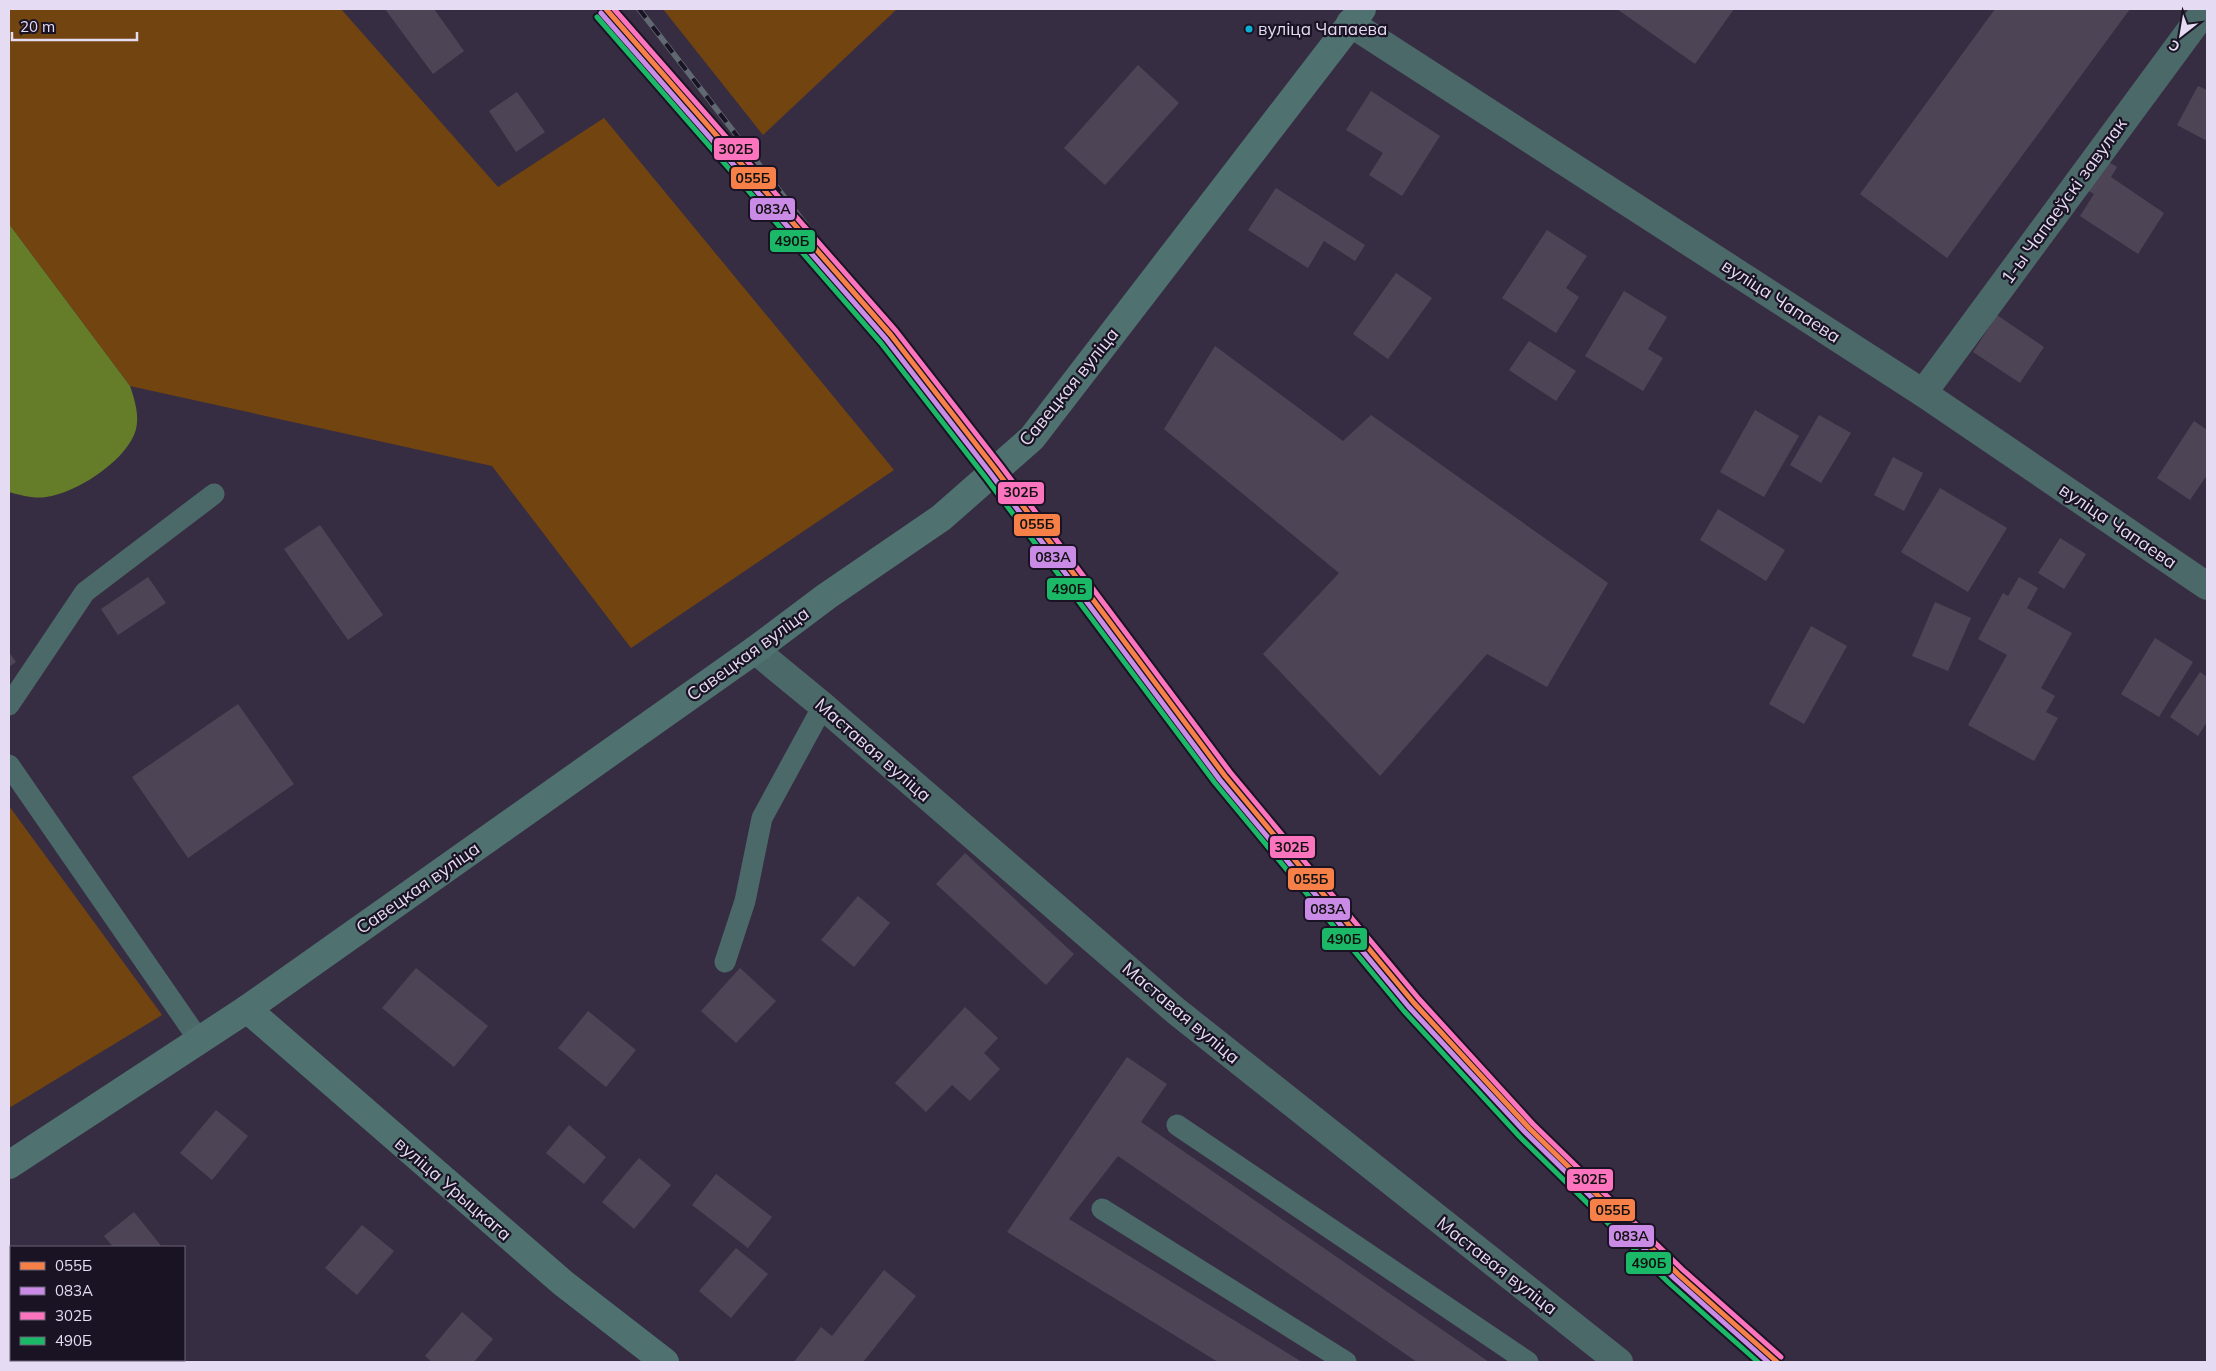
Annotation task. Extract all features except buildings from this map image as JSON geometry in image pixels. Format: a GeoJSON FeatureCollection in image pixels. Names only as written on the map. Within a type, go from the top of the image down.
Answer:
{"type":"FeatureCollection","features":[{"type":"Feature","properties":{"kind":"main road","name":"Савецкая вуліца"},"geometry":{"type":"LineString","coordinates":[[9,1165],[247,1009],[755,650],[827,596],[942,518],[1032,438],[1356,16]]}},
{"type":"Feature","properties":{"kind":"main road","name":"вуліца Урыцкага"},"geometry":{"type":"LineString","coordinates":[[247,1009],[563,1283],[665,1362]]}},
{"type":"Feature","properties":{"kind":"street","name":"1-ы Чапаеўскі завулак"},"geometry":{"type":"LineString","coordinates":[[1923,393],[2206,9]]}},
{"type":"Feature","properties":{"kind":"street","name":"вуліца Чапаева"},"geometry":{"type":"LineString","coordinates":[[1356,16],[1923,393],[2207,586]]}},
{"type":"Feature","properties":{"kind":"street","name":"Маставая вуліца"},"geometry":{"type":"LineString","coordinates":[[755,650],[823,706],[1176,1012],[1619,1362]]}},
{"type":"Feature","properties":{"kind":"lane"},"geometry":{"type":"LineString","coordinates":[[9,705],[85,592],[214,494]]}},
{"type":"Feature","properties":{"kind":"lane"},"geometry":{"type":"LineString","coordinates":[[725,962],[745,902],[762,818],[823,706]]}},
{"type":"Feature","properties":{"kind":"lane"},"geometry":{"type":"LineString","coordinates":[[9,764],[199,1040]]}},
{"type":"Feature","properties":{"kind":"lane"},"geometry":{"type":"LineString","coordinates":[[1177,1125],[1528,1362]]}},
{"type":"Feature","properties":{"kind":"lane"},"geometry":{"type":"LineString","coordinates":[[1102,1209],[1346,1362]]}},
{"type":"Feature","properties":{"kind":"shaded area"},"geometry":{"type":"Polygon","coordinates":[[[9,9],[341,9],[498,187],[604,118],[894,470],[631,648],[492,466],[130,386],[9,224],[9,9]]]}},
{"type":"Feature","properties":{"kind":"shaded area"},"geometry":{"type":"Polygon","coordinates":[[[663,9],[897,9],[763,135],[663,9]]]}},
{"type":"Feature","properties":{"kind":"shaded area"},"geometry":{"type":"Polygon","coordinates":[[[9,224],[130,386],[136,410],[137,423],[134,435],[128,446],[109,466],[71,490],[46,497],[32,497],[9,492],[9,224]]]}},
{"type":"Feature","properties":{"kind":"shaded area"},"geometry":{"type":"Polygon","coordinates":[[[9,806],[162,1015],[9,1108],[9,806]]]}},
{"type":"Feature","properties":{"kind":"railway"},"geometry":{"type":"LineString","coordinates":[[639,9],[891,335]]}},
{"type":"Feature","properties":{"kind":"transit line","name":"055Б"},"geometry":{"type":"LineString","coordinates":[[606,9],[891,335],[996,470],[1225,776],[1414,1003],[1529,1128],[1678,1274],[1777,1362]]}},
{"type":"Feature","properties":{"kind":"transit line","name":"302Б"},"geometry":{"type":"LineString","coordinates":[[614,9],[896,331],[1001,466],[1230,772],[1419,999],[1533,1124],[1682,1269],[1781,1357]]}},
{"type":"Feature","properties":{"kind":"transit line","name":"083А"},"geometry":{"type":"LineString","coordinates":[[601,13],[886,339],[991,474],[1220,780],[1409,1007],[1525,1132],[1674,1278],[1768,1362]]}},
{"type":"Feature","properties":{"kind":"transit line","name":"490Б"},"geometry":{"type":"LineString","coordinates":[[597,17],[881,343],[986,478],[1215,783],[1404,1011],[1520,1137],[1669,1283],[1758,1362]]}},
{"type":"Feature","properties":{"kind":"place","name":"вуліца Чапаева"},"geometry":{"type":"Point","coordinates":[1249,29]}}]}
